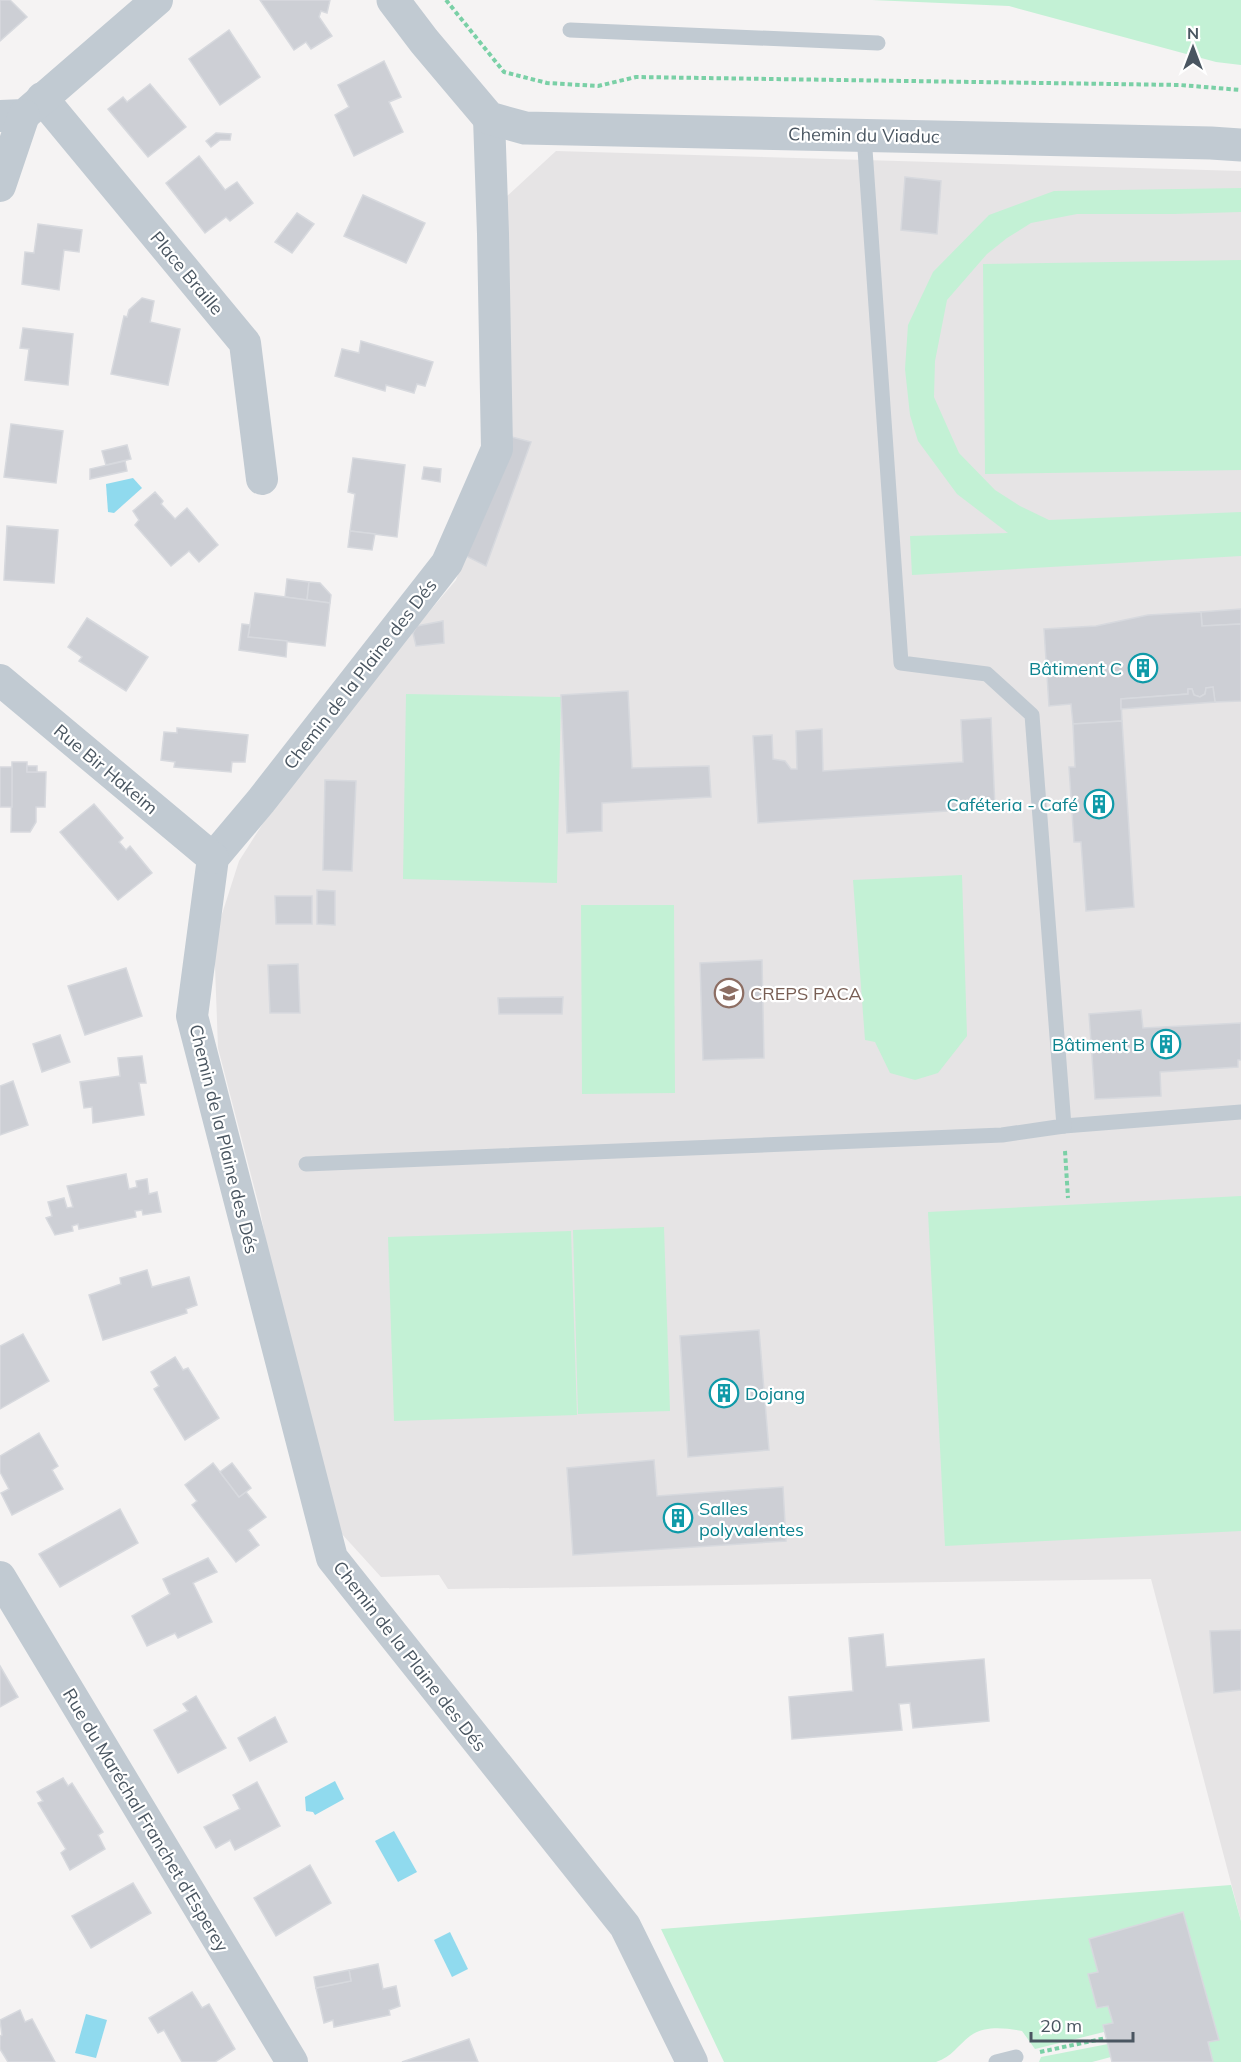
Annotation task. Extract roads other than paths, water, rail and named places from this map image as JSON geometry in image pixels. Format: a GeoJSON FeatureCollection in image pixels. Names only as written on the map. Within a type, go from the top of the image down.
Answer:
{"type":"FeatureCollection","features":[{"type":"Feature","properties":{"kind":"street"},"geometry":{"type":"LineString","coordinates":[[0,186],[22,110],[157,0]]}},
{"type":"Feature","properties":{"kind":"street"},"geometry":{"type":"LineString","coordinates":[[393,0],[424,41],[489,118]]}},
{"type":"Feature","properties":{"kind":"street","name":"Place Braille"},"geometry":{"type":"LineString","coordinates":[[22,110],[245,343],[262,479]]}},
{"type":"Feature","properties":{"kind":"street","name":"Chemin du Viaduc"},"geometry":{"type":"LineString","coordinates":[[489,118],[525,128],[1241,145]]}},
{"type":"Feature","properties":{"kind":"street","name":"Chemin de la Plaine des Dés"},"geometry":{"type":"LineString","coordinates":[[489,118],[496,449],[447,563],[261,801],[213,858],[192,1016],[332,1558],[625,1926],[692,2062]]}},
{"type":"Feature","properties":{"kind":"street","name":"Rue Bir Hakeim"},"geometry":{"type":"LineString","coordinates":[[0,680],[213,858]]}},
{"type":"Feature","properties":{"kind":"street","name":"Rue du Maréchal Franchet d'Esperey"},"geometry":{"type":"LineString","coordinates":[[0,1577],[292,2062]]}},
{"type":"Feature","properties":{"kind":"lane"},"geometry":{"type":"LineString","coordinates":[[570,30],[878,43]]}},
{"type":"Feature","properties":{"kind":"lane"},"geometry":{"type":"LineString","coordinates":[[864,135],[901,663],[987,674],[1032,715],[1064,1126]]}},
{"type":"Feature","properties":{"kind":"lane"},"geometry":{"type":"LineString","coordinates":[[306,1164],[1002,1135],[1064,1126],[1241,1112]]}},
{"type":"Feature","properties":{"kind":"lane"},"geometry":{"type":"LineString","coordinates":[[996,2062],[1016,2057]]}},
{"type":"Feature","properties":{"kind":"water"},"geometry":{"type":"Polygon","coordinates":[[[133,478],[142,488],[114,513],[108,512],[106,484],[133,478]]]}},
{"type":"Feature","properties":{"kind":"water"},"geometry":{"type":"Polygon","coordinates":[[[335,1781],[344,1799],[315,1815],[313,1812],[306,1811],[305,1797],[335,1781]]]}},
{"type":"Feature","properties":{"kind":"water"},"geometry":{"type":"Polygon","coordinates":[[[394,1831],[417,1872],[398,1882],[375,1841],[394,1831]]]}},
{"type":"Feature","properties":{"kind":"water"},"geometry":{"type":"Polygon","coordinates":[[[450,1932],[468,1969],[452,1977],[434,1940],[450,1932]]]}},
{"type":"Feature","properties":{"kind":"water"},"geometry":{"type":"Polygon","coordinates":[[[86,2014],[107,2020],[96,2058],[75,2053],[86,2014]]]}},
{"type":"Feature","properties":{"kind":"place","name":"Bâtiment C"},"geometry":{"type":"Point","coordinates":[1143,668]}},
{"type":"Feature","properties":{"kind":"place","name":"Caféteria - Café"},"geometry":{"type":"Point","coordinates":[1099,804]}},
{"type":"Feature","properties":{"kind":"place","name":"CREPS PACA"},"geometry":{"type":"Point","coordinates":[729,993]}},
{"type":"Feature","properties":{"kind":"place","name":"Bâtiment B"},"geometry":{"type":"Point","coordinates":[1166,1044]}},
{"type":"Feature","properties":{"kind":"place","name":"Dojang"},"geometry":{"type":"Point","coordinates":[724,1393]}},
{"type":"Feature","properties":{"kind":"place","name":"Salles polyvalentes"},"geometry":{"type":"Point","coordinates":[678,1518]}}]}
